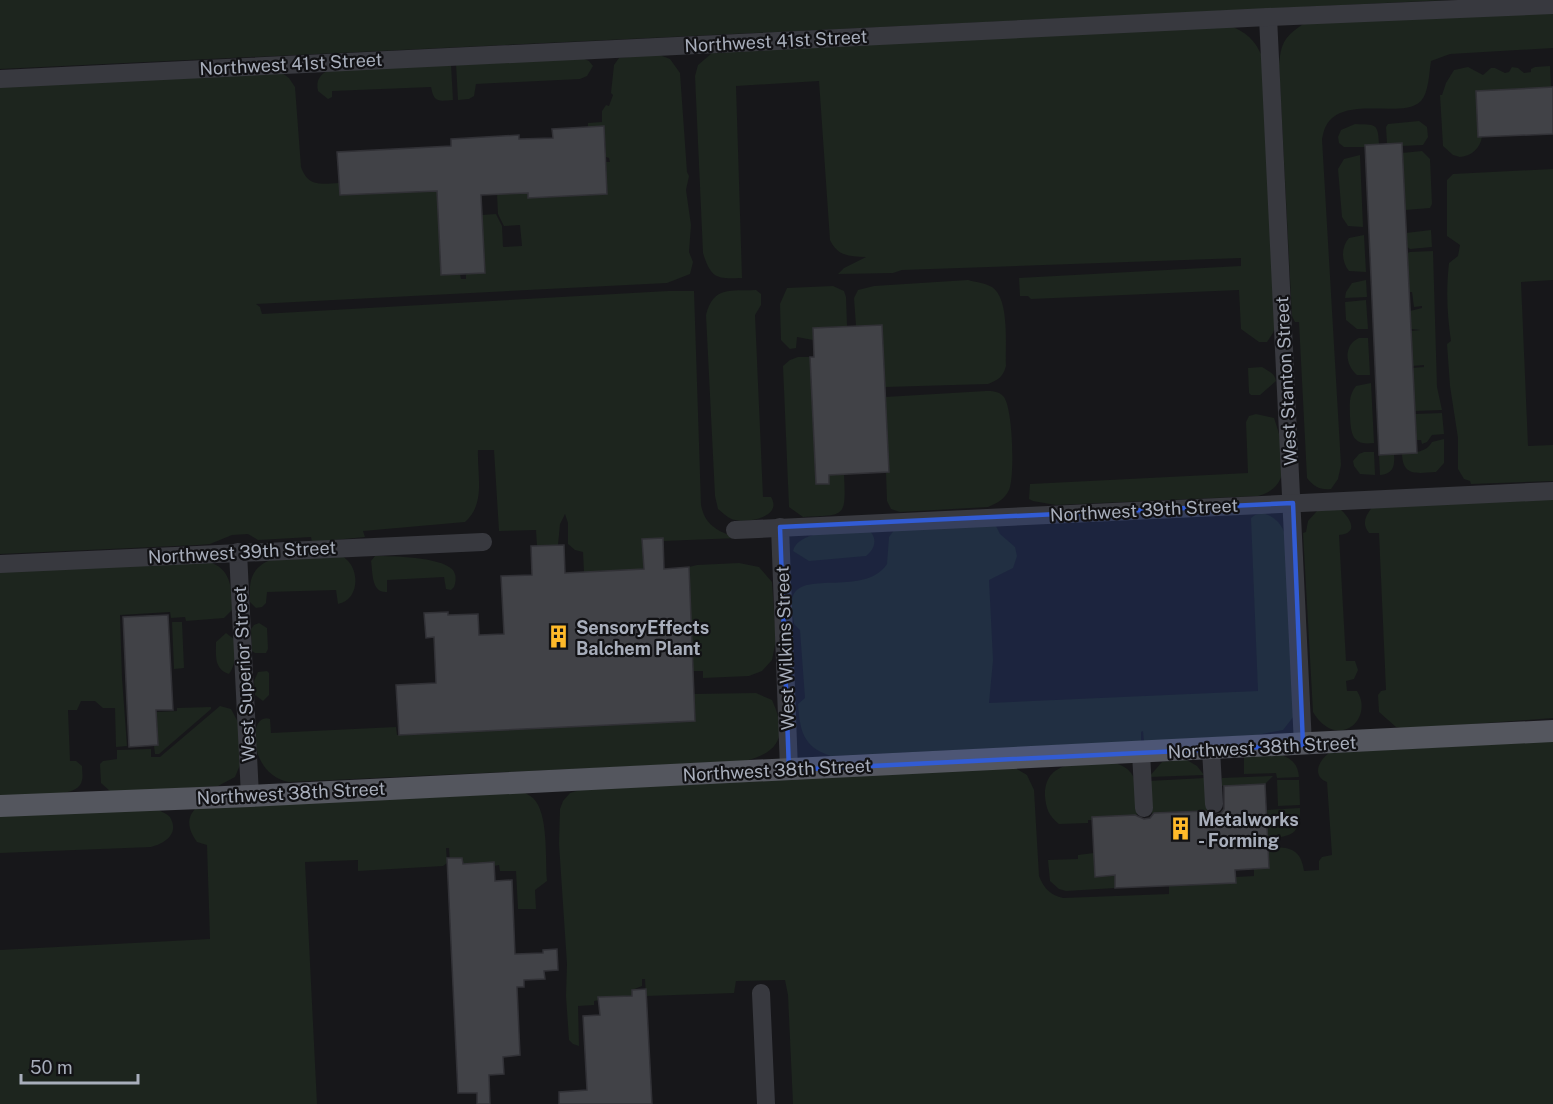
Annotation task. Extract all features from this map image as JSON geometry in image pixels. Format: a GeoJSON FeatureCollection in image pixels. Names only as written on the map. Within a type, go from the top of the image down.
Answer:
{"type":"FeatureCollection","features":[{"type":"Feature","properties":{"kind":"main road","name":"Northwest 38th Street"},"geometry":{"type":"LineString","coordinates":[[0,806],[789,770],[1553,731]]}},
{"type":"Feature","properties":{"kind":"street","name":"Northwest 41st Street"},"geometry":{"type":"LineString","coordinates":[[0,78],[1553,5]]}},
{"type":"Feature","properties":{"kind":"street","name":"West Stanton Street"},"geometry":{"type":"LineString","coordinates":[[1268,17],[1303,745]]}},
{"type":"Feature","properties":{"kind":"street","name":"Northwest 39th Street"},"geometry":{"type":"LineString","coordinates":[[735,530],[1553,491]]}},
{"type":"Feature","properties":{"kind":"street","name":"West Wilkins Street"},"geometry":{"type":"LineString","coordinates":[[780,527],[789,770]]}},
{"type":"Feature","properties":{"kind":"street","name":"Northwest 39th Street"},"geometry":{"type":"LineString","coordinates":[[0,564],[483,542]]}},
{"type":"Feature","properties":{"kind":"street","name":"West Superior Street"},"geometry":{"type":"LineString","coordinates":[[238,552],[250,796]]}},
{"type":"Feature","properties":{"kind":"street"},"geometry":{"type":"LineString","coordinates":[[1210,749],[1214,804]]}},
{"type":"Feature","properties":{"kind":"street"},"geometry":{"type":"LineString","coordinates":[[1141,753],[1144,808]]}},
{"type":"Feature","properties":{"kind":"street"},"geometry":{"type":"LineString","coordinates":[[761,993],[766,1104]]}},
{"type":"Feature","properties":{"kind":"highlighted area"},"geometry":{"type":"Polygon","coordinates":[[[1293,503],[1303,745],[789,770],[780,527],[1293,503]]]}},
{"type":"Feature","properties":{"kind":"shaded area"},"geometry":{"type":"Polygon","coordinates":[[[0,0],[1448,0],[0,69],[0,0]]]}},
{"type":"Feature","properties":{"kind":"shaded area"},"geometry":{"type":"Polygon","coordinates":[[[1553,11],[1553,48],[1450,54],[1431,61],[1426,93],[1421,101],[1401,108],[1345,111],[1334,117],[1325,127],[1322,139],[1341,465],[1338,479],[1331,489],[1312,484],[1307,478],[1299,322],[1295,322],[1292,316],[1279,65],[1285,40],[1305,23],[1553,11]]]}},
{"type":"Feature","properties":{"kind":"shaded area"},"geometry":{"type":"Polygon","coordinates":[[[1230,26],[1252,39],[1264,61],[1276,324],[1267,342],[1259,342],[1241,329],[1239,290],[1031,299],[1028,296],[1020,296],[1019,278],[1241,266],[1241,258],[838,274],[844,268],[866,257],[841,253],[830,240],[819,81],[736,86],[742,278],[716,276],[706,262],[703,253],[695,76],[698,65],[712,53],[1230,26]]]}},
{"type":"Feature","properties":{"kind":"shaded area"},"geometry":{"type":"Polygon","coordinates":[[[657,54],[670,59],[680,73],[689,176],[686,190],[691,225],[689,252],[693,262],[690,274],[667,283],[256,304],[260,307],[262,314],[694,291],[701,505],[709,523],[738,538],[642,540],[644,569],[584,572],[583,552],[575,550],[568,544],[568,523],[565,514],[560,524],[558,545],[537,546],[536,530],[499,531],[494,450],[478,450],[478,498],[472,515],[465,522],[363,531],[365,537],[312,542],[311,537],[258,540],[248,534],[232,535],[210,544],[198,545],[0,554],[0,85],[281,72],[295,87],[301,167],[307,178],[316,183],[339,183],[340,195],[437,191],[441,275],[460,274],[461,279],[466,279],[466,274],[485,273],[482,215],[496,214],[502,226],[503,247],[522,246],[520,225],[504,226],[498,214],[497,194],[528,193],[529,198],[607,194],[606,162],[610,162],[606,157],[604,126],[588,127],[588,123],[602,122],[602,111],[606,105],[609,106],[613,95],[611,93],[614,65],[619,58],[657,54]]]}},
{"type":"Feature","properties":{"kind":"shaded area"},"geometry":{"type":"Polygon","coordinates":[[[582,58],[593,66],[587,76],[580,79],[476,84],[474,96],[458,100],[456,63],[582,58]]]}},
{"type":"Feature","properties":{"kind":"shaded area"},"geometry":{"type":"Polygon","coordinates":[[[451,64],[453,100],[438,100],[431,87],[332,91],[332,97],[328,99],[318,91],[319,79],[328,70],[451,64]]]}},
{"type":"Feature","properties":{"kind":"shaded area"},"geometry":{"type":"Polygon","coordinates":[[[1550,66],[1551,87],[1476,91],[1478,137],[1482,137],[1479,145],[1472,153],[1460,157],[1453,155],[1443,146],[1440,95],[1454,70],[1468,67],[1483,75],[1491,68],[1505,73],[1509,72],[1512,67],[1524,73],[1531,72],[1531,69],[1535,67],[1550,66]]]}},
{"type":"Feature","properties":{"kind":"shaded area"},"geometry":{"type":"Polygon","coordinates":[[[1419,121],[1427,127],[1428,137],[1423,145],[1387,144],[1386,127],[1388,124],[1419,121]]]}},
{"type":"Feature","properties":{"kind":"shaded area"},"geometry":{"type":"Polygon","coordinates":[[[1355,124],[1374,126],[1378,132],[1379,144],[1344,147],[1339,143],[1338,137],[1341,130],[1355,124]]]}},
{"type":"Feature","properties":{"kind":"shaded area"},"geometry":{"type":"Polygon","coordinates":[[[1422,151],[1430,159],[1432,204],[1430,208],[1405,210],[1402,153],[1422,151]]]}},
{"type":"Feature","properties":{"kind":"shaded area"},"geometry":{"type":"Polygon","coordinates":[[[1360,155],[1363,227],[1348,226],[1342,217],[1338,169],[1344,159],[1360,155]]]}},
{"type":"Feature","properties":{"kind":"shaded area"},"geometry":{"type":"Polygon","coordinates":[[[1553,169],[1553,280],[1521,282],[1528,446],[1553,445],[1553,481],[1471,484],[1470,481],[1464,479],[1458,469],[1458,438],[1450,386],[1447,344],[1451,341],[1447,302],[1448,273],[1449,263],[1458,256],[1460,245],[1447,236],[1447,180],[1453,174],[1553,169]]]}},
{"type":"Feature","properties":{"kind":"shaded area"},"geometry":{"type":"Polygon","coordinates":[[[1431,230],[1432,247],[1410,249],[1407,247],[1406,233],[1431,230]]]}},
{"type":"Feature","properties":{"kind":"shaded area"},"geometry":{"type":"Polygon","coordinates":[[[1364,235],[1366,272],[1349,271],[1343,259],[1344,246],[1349,238],[1364,235]]]}},
{"type":"Feature","properties":{"kind":"shaded area"},"geometry":{"type":"Polygon","coordinates":[[[1433,251],[1437,387],[1442,410],[1415,411],[1412,368],[1424,367],[1424,365],[1412,366],[1411,331],[1420,330],[1411,329],[1410,311],[1422,308],[1422,306],[1414,307],[1412,292],[1409,292],[1407,253],[1433,251]]]}},
{"type":"Feature","properties":{"kind":"shaded area"},"geometry":{"type":"Polygon","coordinates":[[[968,280],[992,287],[1002,302],[1006,366],[1002,375],[988,384],[885,387],[882,325],[856,326],[854,298],[858,290],[874,286],[968,280]]]}},
{"type":"Feature","properties":{"kind":"shaded area"},"geometry":{"type":"Polygon","coordinates":[[[1366,280],[1367,297],[1345,298],[1352,283],[1366,280]]]}},
{"type":"Feature","properties":{"kind":"shaded area"},"geometry":{"type":"Polygon","coordinates":[[[833,286],[844,291],[847,326],[813,328],[813,340],[797,337],[796,348],[790,349],[781,340],[780,304],[787,288],[833,286]]]}},
{"type":"Feature","properties":{"kind":"shaded area"},"geometry":{"type":"Polygon","coordinates":[[[756,290],[761,294],[761,305],[755,315],[763,497],[771,497],[773,504],[768,514],[741,521],[731,518],[718,509],[715,496],[706,315],[713,299],[724,292],[756,290]]]}},
{"type":"Feature","properties":{"kind":"shaded area"},"geometry":{"type":"Polygon","coordinates":[[[1366,300],[1368,329],[1357,329],[1346,320],[1345,302],[1366,300]]]}},
{"type":"Feature","properties":{"kind":"shaded area"},"geometry":{"type":"Polygon","coordinates":[[[1359,338],[1368,338],[1370,375],[1357,375],[1348,361],[1350,345],[1359,338]]]}},
{"type":"Feature","properties":{"kind":"shaded area"},"geometry":{"type":"Polygon","coordinates":[[[798,357],[810,357],[816,484],[829,484],[829,475],[844,474],[843,506],[840,511],[828,516],[803,517],[789,507],[783,366],[798,357]]]}},
{"type":"Feature","properties":{"kind":"shaded area"},"geometry":{"type":"Polygon","coordinates":[[[1262,367],[1273,374],[1276,381],[1260,395],[1251,395],[1248,368],[1262,367]]]}},
{"type":"Feature","properties":{"kind":"shaded area"},"geometry":{"type":"Polygon","coordinates":[[[1371,383],[1374,443],[1362,443],[1357,441],[1352,434],[1350,401],[1356,386],[1371,383]]]}},
{"type":"Feature","properties":{"kind":"shaded area"},"geometry":{"type":"Polygon","coordinates":[[[997,392],[1003,396],[1009,413],[1012,471],[1011,483],[1005,496],[988,507],[900,512],[891,509],[887,501],[886,472],[889,471],[885,397],[997,392]]]}},
{"type":"Feature","properties":{"kind":"shaded area"},"geometry":{"type":"Polygon","coordinates":[[[1442,413],[1444,434],[1432,435],[1427,442],[1422,444],[1421,440],[1416,440],[1415,414],[1442,413]]]}},
{"type":"Feature","properties":{"kind":"shaded area"},"geometry":{"type":"Polygon","coordinates":[[[1256,414],[1274,418],[1281,440],[1284,463],[1278,483],[1270,491],[1258,496],[1056,505],[1029,499],[1030,484],[1248,473],[1246,422],[1249,416],[1256,414]]]}},
{"type":"Feature","properties":{"kind":"shaded area"},"geometry":{"type":"Polygon","coordinates":[[[1444,439],[1444,463],[1436,472],[1412,472],[1405,467],[1402,454],[1423,450],[1432,442],[1444,439]]]}},
{"type":"Feature","properties":{"kind":"shaded area"},"geometry":{"type":"Polygon","coordinates":[[[1364,452],[1374,452],[1375,475],[1360,474],[1354,466],[1353,461],[1364,452]]]}},
{"type":"Feature","properties":{"kind":"shaded area"},"geometry":{"type":"Polygon","coordinates":[[[1394,454],[1392,469],[1380,475],[1379,455],[1394,454]]]}},
{"type":"Feature","properties":{"kind":"shaded area"},"geometry":{"type":"Polygon","coordinates":[[[1553,496],[1553,718],[1407,729],[1396,727],[1379,712],[1378,695],[1381,691],[1386,690],[1379,533],[1369,533],[1365,526],[1370,509],[1373,506],[1553,496]]]}},
{"type":"Feature","properties":{"kind":"shaded area"},"geometry":{"type":"Polygon","coordinates":[[[1340,509],[1351,525],[1349,531],[1339,535],[1346,661],[1355,661],[1358,670],[1354,679],[1346,681],[1347,691],[1357,691],[1361,702],[1361,712],[1351,727],[1333,730],[1323,724],[1313,712],[1303,533],[1306,532],[1308,521],[1317,511],[1340,509]]]}},
{"type":"Feature","properties":{"kind":"shaded area"},"geometry":{"type":"Polygon","coordinates":[[[1262,513],[1278,522],[1287,539],[1294,716],[1283,730],[1257,735],[1144,741],[1143,731],[1141,741],[831,756],[814,748],[805,737],[798,704],[805,698],[800,630],[794,624],[793,596],[799,589],[809,585],[850,582],[877,574],[887,564],[889,537],[895,529],[996,526],[1000,534],[1015,547],[1017,556],[1013,568],[989,580],[993,660],[989,703],[1258,691],[1251,518],[1262,513]]]}},
{"type":"Feature","properties":{"kind":"shaded area"},"geometry":{"type":"Polygon","coordinates":[[[869,530],[874,537],[874,544],[866,556],[809,561],[793,551],[797,544],[814,535],[838,531],[869,530]]]}},
{"type":"Feature","properties":{"kind":"shaded area"},"geometry":{"type":"Polygon","coordinates":[[[342,556],[348,561],[355,575],[354,590],[345,601],[338,604],[336,590],[267,592],[266,603],[262,607],[256,608],[250,602],[252,577],[258,568],[270,560],[342,556]]]}},
{"type":"Feature","properties":{"kind":"shaded area"},"geometry":{"type":"Polygon","coordinates":[[[375,556],[415,558],[446,565],[455,573],[454,587],[451,590],[446,589],[444,577],[387,580],[387,592],[382,591],[375,586],[373,576],[371,561],[375,556]]]}},
{"type":"Feature","properties":{"kind":"shaded area"},"geometry":{"type":"Polygon","coordinates":[[[212,563],[224,571],[230,582],[232,610],[224,618],[186,621],[185,617],[171,618],[170,612],[120,615],[127,746],[116,747],[115,708],[103,708],[95,701],[81,701],[77,710],[68,710],[70,761],[76,761],[82,766],[80,785],[75,789],[55,794],[0,795],[0,571],[212,563]]]}},
{"type":"Feature","properties":{"kind":"shaded area"},"geometry":{"type":"Polygon","coordinates":[[[739,563],[759,567],[772,582],[776,640],[772,660],[762,671],[749,676],[703,678],[703,671],[693,671],[689,567],[739,563]]]}},
{"type":"Feature","properties":{"kind":"shaded area"},"geometry":{"type":"Polygon","coordinates":[[[172,622],[182,622],[184,668],[174,669],[172,622]]]}},
{"type":"Feature","properties":{"kind":"shaded area"},"geometry":{"type":"Polygon","coordinates":[[[259,623],[267,628],[268,649],[266,653],[252,651],[251,629],[259,623]]]}},
{"type":"Feature","properties":{"kind":"shaded area"},"geometry":{"type":"Polygon","coordinates":[[[226,633],[234,639],[235,648],[232,670],[229,674],[221,669],[216,657],[216,642],[226,633]]]}},
{"type":"Feature","properties":{"kind":"shaded area"},"geometry":{"type":"Polygon","coordinates":[[[267,671],[269,673],[269,695],[263,701],[255,695],[254,681],[258,672],[267,671]]]}},
{"type":"Feature","properties":{"kind":"shaded area"},"geometry":{"type":"Polygon","coordinates":[[[756,693],[772,700],[777,712],[780,731],[778,740],[767,752],[745,761],[289,782],[275,777],[266,768],[255,745],[258,724],[263,719],[270,719],[271,733],[396,727],[397,735],[695,721],[694,694],[756,693]]]}},
{"type":"Feature","properties":{"kind":"shaded area"},"geometry":{"type":"Polygon","coordinates":[[[220,706],[231,709],[238,722],[240,765],[235,777],[218,786],[117,792],[110,791],[101,783],[100,764],[103,761],[117,759],[117,750],[151,749],[151,757],[160,757],[220,706]]]}},
{"type":"Feature","properties":{"kind":"shaded area"},"geometry":{"type":"Polygon","coordinates":[[[211,707],[159,754],[155,754],[154,746],[158,745],[156,712],[177,711],[177,708],[211,707]]]}},
{"type":"Feature","properties":{"kind":"shaded area"},"geometry":{"type":"Polygon","coordinates":[[[1553,741],[1553,1104],[793,1104],[788,995],[785,980],[736,981],[734,993],[646,996],[645,979],[642,979],[642,986],[632,990],[632,996],[599,997],[599,1000],[594,1001],[594,1005],[578,1006],[579,1046],[569,1040],[566,996],[567,964],[559,844],[560,809],[570,793],[583,789],[1015,768],[1027,775],[1034,790],[1039,876],[1048,891],[1063,898],[1169,894],[1169,886],[1236,883],[1236,877],[1254,876],[1254,869],[1269,868],[1268,848],[1292,850],[1300,857],[1304,871],[1319,870],[1319,861],[1322,857],[1332,855],[1327,782],[1319,776],[1318,772],[1322,760],[1329,753],[1553,741]]]}},
{"type":"Feature","properties":{"kind":"shaded area"},"geometry":{"type":"Polygon","coordinates":[[[1281,755],[1294,763],[1299,777],[1277,778],[1276,773],[1244,774],[1244,756],[1281,755]]]}},
{"type":"Feature","properties":{"kind":"shaded area"},"geometry":{"type":"Polygon","coordinates":[[[1185,759],[1197,766],[1204,775],[1149,777],[1162,762],[1185,759]]]}},
{"type":"Feature","properties":{"kind":"shaded area"},"geometry":{"type":"Polygon","coordinates":[[[1111,762],[1121,765],[1133,775],[1137,789],[1137,815],[1093,817],[1092,820],[1088,820],[1088,823],[1059,824],[1050,815],[1046,805],[1046,784],[1051,775],[1068,765],[1111,762]]]}},
{"type":"Feature","properties":{"kind":"shaded area"},"geometry":{"type":"Polygon","coordinates":[[[1273,776],[1265,784],[1221,786],[1222,778],[1273,776]]]}},
{"type":"Feature","properties":{"kind":"shaded area"},"geometry":{"type":"Polygon","coordinates":[[[1205,778],[1208,811],[1152,814],[1148,781],[1205,778]]]}},
{"type":"Feature","properties":{"kind":"shaded area"},"geometry":{"type":"Polygon","coordinates":[[[1277,780],[1299,780],[1300,805],[1278,806],[1277,780]]]}},
{"type":"Feature","properties":{"kind":"shaded area"},"geometry":{"type":"Polygon","coordinates":[[[521,791],[532,797],[538,805],[544,825],[547,881],[535,890],[536,909],[518,909],[516,871],[500,871],[499,865],[494,866],[494,862],[461,864],[462,858],[454,858],[454,861],[450,863],[449,848],[446,848],[447,863],[443,866],[358,871],[358,860],[305,862],[317,1104],[0,1104],[0,950],[210,939],[207,845],[197,842],[189,825],[190,816],[196,808],[521,791]]]}},
{"type":"Feature","properties":{"kind":"shaded area"},"geometry":{"type":"Polygon","coordinates":[[[1300,808],[1299,824],[1293,832],[1283,837],[1268,838],[1267,810],[1300,808]]]}},
{"type":"Feature","properties":{"kind":"shaded area"},"geometry":{"type":"Polygon","coordinates":[[[159,810],[170,817],[173,830],[165,841],[151,847],[0,853],[0,815],[159,810]]]}},
{"type":"Feature","properties":{"kind":"shaded area"},"geometry":{"type":"Polygon","coordinates":[[[1094,853],[1095,876],[1115,875],[1115,888],[1066,891],[1059,889],[1050,881],[1048,860],[1078,859],[1078,855],[1094,853]]]}},
{"type":"Feature","properties":{"kind":"building"},"geometry":{"type":"Polygon","coordinates":[[[1553,87],[1553,134],[1478,137],[1476,91],[1553,87]]]}},
{"type":"Feature","properties":{"kind":"building"},"geometry":{"type":"Polygon","coordinates":[[[604,126],[607,194],[528,198],[528,193],[481,195],[485,273],[441,275],[437,191],[340,195],[337,152],[451,146],[451,139],[519,135],[519,139],[553,138],[552,129],[604,126]]]}},
{"type":"Feature","properties":{"kind":"building"},"geometry":{"type":"Polygon","coordinates":[[[1402,143],[1417,453],[1379,455],[1365,145],[1402,143]]]}},
{"type":"Feature","properties":{"kind":"building"},"geometry":{"type":"Polygon","coordinates":[[[882,325],[889,472],[829,475],[829,484],[816,484],[810,357],[814,357],[813,328],[882,325]]]}},
{"type":"Feature","properties":{"kind":"building","name":"SensoryEffects Balchem Plant"},"geometry":{"type":"Polygon","coordinates":[[[663,538],[664,569],[689,567],[695,721],[399,735],[396,685],[436,683],[434,637],[426,638],[424,613],[478,614],[479,635],[504,634],[501,576],[532,575],[531,546],[564,545],[565,573],[644,569],[642,539],[663,538]]]}},
{"type":"Feature","properties":{"kind":"building"},"geometry":{"type":"Polygon","coordinates":[[[168,615],[173,710],[156,710],[158,745],[129,747],[123,617],[168,615]]]}},
{"type":"Feature","properties":{"kind":"building","name":"Metalworks - Forming"},"geometry":{"type":"Polygon","coordinates":[[[1265,784],[1269,868],[1235,870],[1236,883],[1115,888],[1115,875],[1095,877],[1092,817],[1135,815],[1144,819],[1150,818],[1154,813],[1205,811],[1215,815],[1224,809],[1224,786],[1265,784]]]}},
{"type":"Feature","properties":{"kind":"building"},"geometry":{"type":"Polygon","coordinates":[[[447,858],[462,858],[463,864],[494,862],[495,881],[512,880],[515,954],[543,953],[543,950],[557,949],[558,970],[544,971],[545,979],[524,980],[524,987],[517,987],[520,1055],[503,1057],[504,1074],[489,1075],[490,1104],[477,1104],[477,1093],[458,1093],[447,858]]]}},
{"type":"Feature","properties":{"kind":"building"},"geometry":{"type":"Polygon","coordinates":[[[646,989],[652,1104],[559,1104],[559,1092],[587,1090],[583,1016],[600,1015],[598,997],[632,996],[632,990],[646,989]]]}},
{"type":"Feature","properties":{"kind":"place","name":"SensoryEffects Balchem Plant"},"geometry":{"type":"Point","coordinates":[558,637]}},
{"type":"Feature","properties":{"kind":"place","name":"Metalworks - Forming"},"geometry":{"type":"Point","coordinates":[1180,829]}}]}
